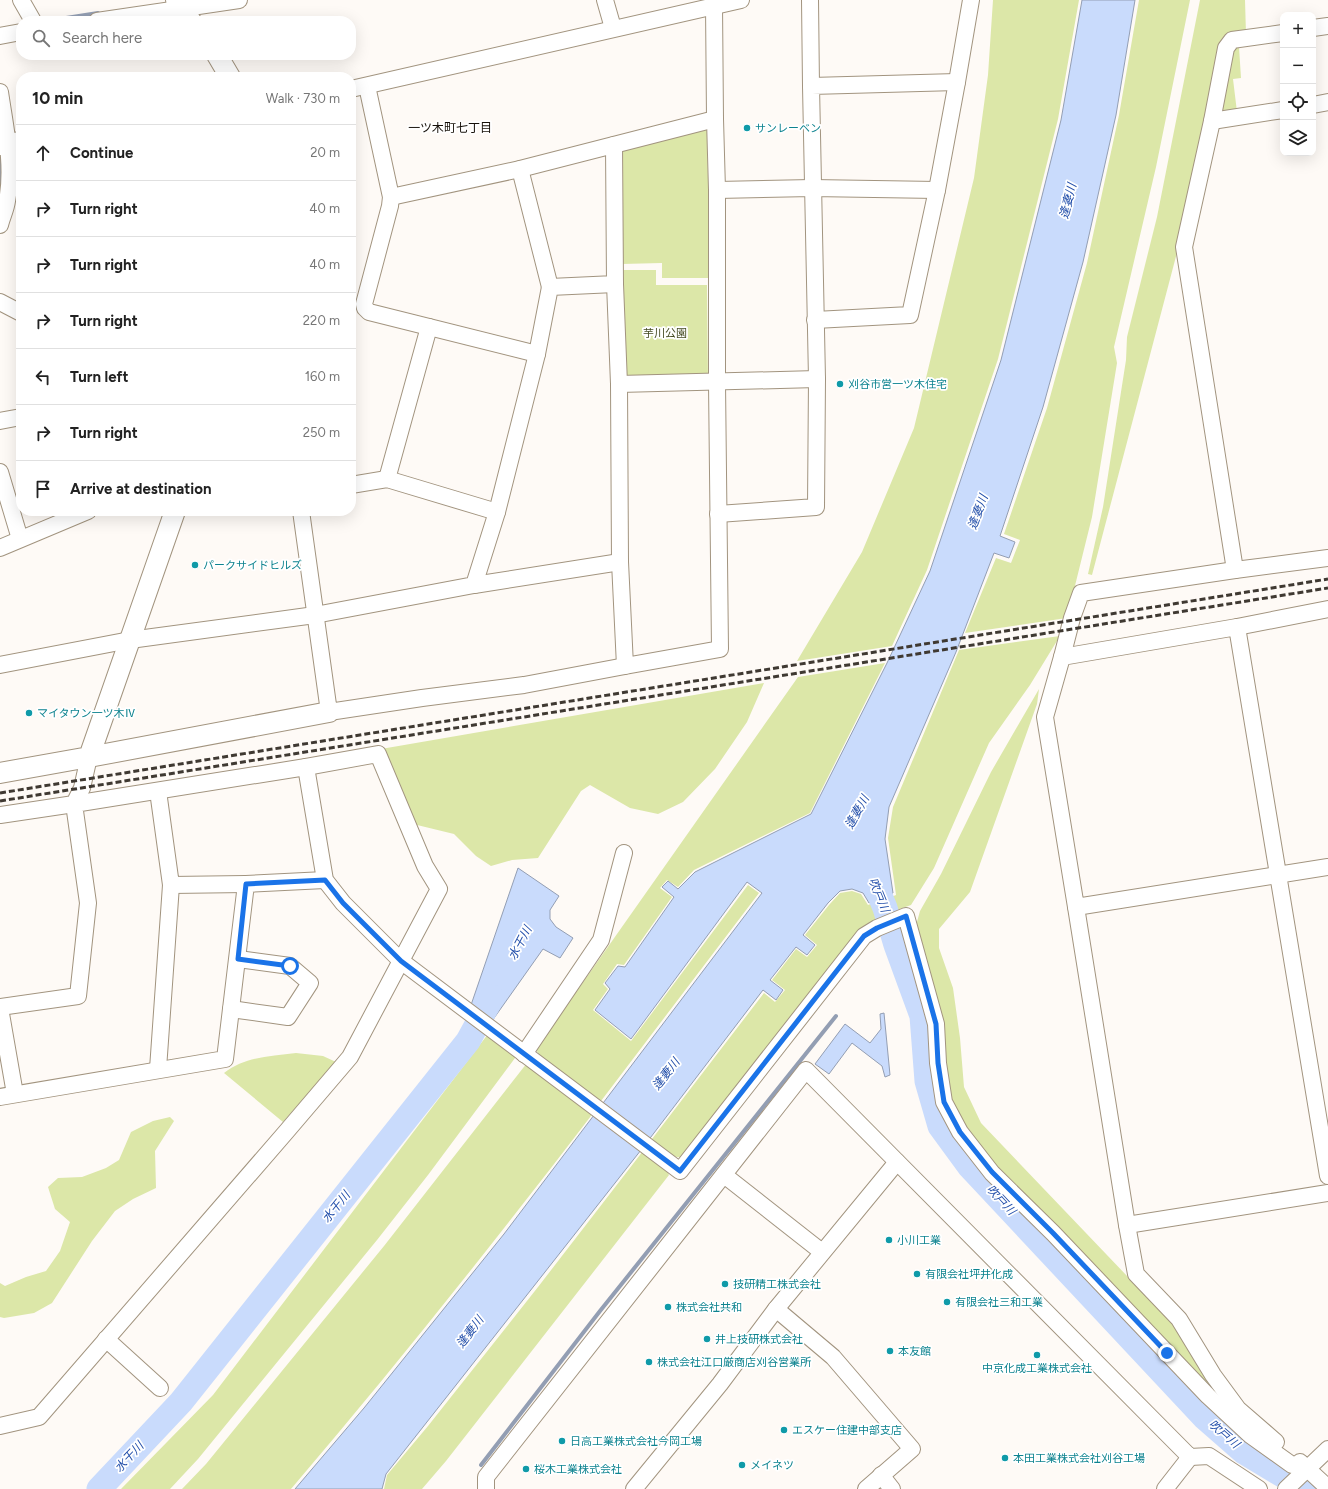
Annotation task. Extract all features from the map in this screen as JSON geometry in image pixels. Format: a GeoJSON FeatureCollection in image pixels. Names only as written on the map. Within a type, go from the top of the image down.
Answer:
{"type":"FeatureCollection","features":[{"type":"Feature","properties":{"kind":"street"},"geometry":{"type":"LineString","coordinates":[[20,0],[30,16]]}},
{"type":"Feature","properties":{"kind":"street"},"geometry":{"type":"LineString","coordinates":[[136,16],[183,10],[239,0]]}},
{"type":"Feature","properties":{"kind":"street"},"geometry":{"type":"LineString","coordinates":[[605,0],[613,28]]}},
{"type":"Feature","properties":{"kind":"street"},"geometry":{"type":"LineString","coordinates":[[356,88],[613,28],[741,0]]}},
{"type":"Feature","properties":{"kind":"street"},"geometry":{"type":"LineString","coordinates":[[718,514],[816,507],[817,379],[812,188],[810,0]]}},
{"type":"Feature","properties":{"kind":"street"},"geometry":{"type":"LineString","coordinates":[[815,320],[910,315],[937,190],[971,0]]}},
{"type":"Feature","properties":{"kind":"street"},"geometry":{"type":"LineString","coordinates":[[0,773],[329,712],[524,685],[720,649],[717,383],[717,190],[714,5]]}},
{"type":"Feature","properties":{"kind":"street"},"geometry":{"type":"LineString","coordinates":[[1316,28],[1328,26]]}},
{"type":"Feature","properties":{"kind":"street"},"geometry":{"type":"LineString","coordinates":[[1235,570],[1184,247],[1212,121],[1226,48],[1232,40],[1280,32]]}},
{"type":"Feature","properties":{"kind":"street"},"geometry":{"type":"LineString","coordinates":[[0,36],[16,33]]}},
{"type":"Feature","properties":{"kind":"street"},"geometry":{"type":"LineString","coordinates":[[220,60],[227,72]]}},
{"type":"Feature","properties":{"kind":"street"},"geometry":{"type":"LineString","coordinates":[[811,86],[957,82]]}},
{"type":"Feature","properties":{"kind":"street"},"geometry":{"type":"LineString","coordinates":[[367,86],[391,197],[390,206],[364,304],[365,308],[369,312],[537,354]]}},
{"type":"Feature","properties":{"kind":"street"},"geometry":{"type":"LineString","coordinates":[[0,92],[10,144],[7,201],[0,225]]}},
{"type":"Feature","properties":{"kind":"street"},"geometry":{"type":"LineString","coordinates":[[1316,104],[1328,102]]}},
{"type":"Feature","properties":{"kind":"street"},"geometry":{"type":"LineString","coordinates":[[1212,121],[1280,110]]}},
{"type":"Feature","properties":{"kind":"street"},"geometry":{"type":"LineString","coordinates":[[391,197],[520,169],[715,119]]}},
{"type":"Feature","properties":{"kind":"street"},"geometry":{"type":"LineString","coordinates":[[614,145],[615,284],[619,384],[620,562],[625,666]]}},
{"type":"Feature","properties":{"kind":"street"},"geometry":{"type":"LineString","coordinates":[[474,585],[498,512],[537,354],[550,287],[520,169]]}},
{"type":"Feature","properties":{"kind":"street"},"geometry":{"type":"LineString","coordinates":[[717,190],[812,188],[937,190]]}},
{"type":"Feature","properties":{"kind":"street"},"geometry":{"type":"LineString","coordinates":[[550,287],[615,284]]}},
{"type":"Feature","properties":{"kind":"street"},"geometry":{"type":"LineString","coordinates":[[0,302],[16,310]]}},
{"type":"Feature","properties":{"kind":"street"},"geometry":{"type":"LineString","coordinates":[[387,479],[429,327]]}},
{"type":"Feature","properties":{"kind":"street"},"geometry":{"type":"LineString","coordinates":[[619,384],[717,383],[817,379]]}},
{"type":"Feature","properties":{"kind":"street"},"geometry":{"type":"LineString","coordinates":[[0,421],[16,418]]}},
{"type":"Feature","properties":{"kind":"street"},"geometry":{"type":"LineString","coordinates":[[0,472],[20,539]]}},
{"type":"Feature","properties":{"kind":"street"},"geometry":{"type":"LineString","coordinates":[[356,484],[387,479],[498,512]]}},
{"type":"Feature","properties":{"kind":"street"},"geometry":{"type":"LineString","coordinates":[[0,548],[76,516]]}},
{"type":"Feature","properties":{"kind":"street"},"geometry":{"type":"LineString","coordinates":[[173,516],[89,757],[82,788],[74,804],[88,903],[78,996],[0,1007],[7,1095],[225,1059],[246,884]]}},
{"type":"Feature","properties":{"kind":"street"},"geometry":{"type":"LineString","coordinates":[[302,516],[329,712]]}},
{"type":"Feature","properties":{"kind":"street"},"geometry":{"type":"LineString","coordinates":[[1328,558],[1081,593],[1072,618],[1045,717],[1136,1274],[1179,1319],[1213,1375],[1238,1409],[1308,1468],[1328,1488]]}},
{"type":"Feature","properties":{"kind":"street"},"geometry":{"type":"LineString","coordinates":[[0,665],[130,640],[315,614],[474,585],[620,562]]}},
{"type":"Feature","properties":{"kind":"street"},"geometry":{"type":"LineString","coordinates":[[1062,657],[1237,627],[1328,609]]}},
{"type":"Feature","properties":{"kind":"street"},"geometry":{"type":"LineString","coordinates":[[1237,627],[1328,1176]]}},
{"type":"Feature","properties":{"kind":"street"},"geometry":{"type":"LineString","coordinates":[[0,815],[158,791],[378,754],[425,866],[439,889],[350,1057],[39,1417],[0,1426]]}},
{"type":"Feature","properties":{"kind":"street"},"geometry":{"type":"LineString","coordinates":[[306,767],[325,880],[343,903],[401,961],[680,1171],[864,936],[877,928],[906,916],[936,1024],[938,1063],[944,1102],[960,1132],[992,1172],[1053,1233],[1208,1396],[1250,1435],[1292,1465],[1308,1468]]}},
{"type":"Feature","properties":{"kind":"street"},"geometry":{"type":"LineString","coordinates":[[158,791],[171,885],[158,1069]]}},
{"type":"Feature","properties":{"kind":"street"},"geometry":{"type":"LineString","coordinates":[[524,1054],[601,940],[624,853]]}},
{"type":"Feature","properties":{"kind":"street"},"geometry":{"type":"LineString","coordinates":[[1076,907],[1328,867]]}},
{"type":"Feature","properties":{"kind":"street"},"geometry":{"type":"LineString","coordinates":[[171,885],[246,884],[325,880]]}},
{"type":"Feature","properties":{"kind":"street"},"geometry":{"type":"LineString","coordinates":[[231,1009],[288,1017],[310,983],[290,966],[238,959]]}},
{"type":"Feature","properties":{"kind":"street"},"geometry":{"type":"LineString","coordinates":[[486,1489],[486,1477],[806,1070],[1190,1457]]}},
{"type":"Feature","properties":{"kind":"street"},"geometry":{"type":"LineString","coordinates":[[634,1489],[720,1384],[776,1309],[897,1162]]}},
{"type":"Feature","properties":{"kind":"street"},"geometry":{"type":"LineString","coordinates":[[724,1175],[822,1252]]}},
{"type":"Feature","properties":{"kind":"street"},"geometry":{"type":"LineString","coordinates":[[1127,1225],[1328,1193]]}},
{"type":"Feature","properties":{"kind":"street"},"geometry":{"type":"LineString","coordinates":[[776,1309],[834,1357],[912,1449],[866,1489]]}},
{"type":"Feature","properties":{"kind":"street"},"geometry":{"type":"LineString","coordinates":[[106,1339],[160,1388]]}},
{"type":"Feature","properties":{"kind":"street"},"geometry":{"type":"LineString","coordinates":[[1286,1489],[1328,1449]]}},
{"type":"Feature","properties":{"kind":"street"},"geometry":{"type":"LineString","coordinates":[[1164,1489],[1190,1457],[1209,1456],[1259,1489]]}},
{"type":"Feature","properties":{"kind":"street"},"geometry":{"type":"LineString","coordinates":[[881,1475],[892,1489]]}},
{"type":"Feature","properties":{"kind":"green space"},"geometry":{"type":"Polygon","coordinates":[[[993,0],[1079,0],[1058,119],[998,359],[927,570],[892,646],[797,661],[862,552],[914,428],[974,178],[988,75],[993,0]]]}},
{"type":"Feature","properties":{"kind":"green space"},"geometry":{"type":"Polygon","coordinates":[[[1139,0],[1190,0],[1156,167],[1114,347],[1117,363],[1092,517],[1067,618],[965,633],[996,558],[1011,563],[1020,540],[1004,534],[1047,408],[1087,263],[1119,115],[1139,0]]]}},
{"type":"Feature","properties":{"kind":"green space"},"geometry":{"type":"Polygon","coordinates":[[[1200,0],[1245,0],[1246,34],[1229,35],[1179,245],[1092,575],[1088,574],[1103,507],[1126,360],[1127,337],[1157,217],[1200,0]]]}},
{"type":"Feature","properties":{"kind":"green space"},"geometry":{"type":"Polygon","coordinates":[[[1239,47],[1241,78],[1233,79],[1237,112],[1217,116],[1229,48],[1239,47]]]}},
{"type":"Feature","properties":{"kind":"green space"},"geometry":{"type":"Polygon","coordinates":[[[707,128],[710,278],[662,278],[662,263],[622,264],[621,150],[707,128]]]}},
{"type":"Feature","properties":{"kind":"green space","name":"芋川公園"},"geometry":{"type":"Polygon","coordinates":[[[622,270],[656,270],[656,285],[707,285],[708,382],[624,384],[622,270]]]}},
{"type":"Feature","properties":{"kind":"green space"},"geometry":{"type":"Polygon","coordinates":[[[1060,636],[1030,685],[989,743],[934,868],[911,905],[897,910],[891,897],[896,895],[888,838],[893,807],[959,650],[1060,636]]]}},
{"type":"Feature","properties":{"kind":"green space"},"geometry":{"type":"Polygon","coordinates":[[[885,663],[810,813],[694,870],[678,887],[667,880],[660,888],[672,897],[624,965],[617,964],[603,984],[608,989],[593,1010],[631,1041],[748,885],[759,893],[601,1101],[541,1059],[536,1049],[798,677],[885,663]]]}},
{"type":"Feature","properties":{"kind":"green space"},"geometry":{"type":"Polygon","coordinates":[[[764,683],[747,722],[715,769],[683,802],[658,814],[630,808],[590,785],[581,791],[538,858],[512,860],[491,866],[476,856],[454,834],[413,824],[381,749],[764,683]]]}},
{"type":"Feature","properties":{"kind":"green space"},"geometry":{"type":"Polygon","coordinates":[[[1039,689],[1037,704],[970,892],[939,929],[939,948],[953,988],[960,1038],[964,1087],[981,1123],[1175,1324],[1240,1418],[995,1170],[948,1100],[915,929],[920,911],[941,874],[991,772],[1039,689]]]}},
{"type":"Feature","properties":{"kind":"green space"},"geometry":{"type":"Polygon","coordinates":[[[852,891],[861,894],[868,905],[873,903],[878,918],[860,933],[683,1158],[672,1156],[652,1139],[764,993],[775,1002],[785,990],[772,980],[796,949],[807,957],[817,945],[805,935],[840,893],[852,891]]]}},
{"type":"Feature","properties":{"kind":"green space"},"geometry":{"type":"Polygon","coordinates":[[[488,1034],[514,1051],[515,1058],[428,1175],[377,1240],[198,1459],[170,1489],[121,1489],[213,1395],[488,1034]]]}},
{"type":"Feature","properties":{"kind":"green space"},"geometry":{"type":"Polygon","coordinates":[[[296,1053],[323,1056],[336,1062],[283,1122],[224,1073],[249,1060],[267,1056],[296,1053]]]}},
{"type":"Feature","properties":{"kind":"green space"},"geometry":{"type":"Polygon","coordinates":[[[527,1063],[594,1112],[483,1255],[407,1349],[291,1489],[182,1489],[206,1464],[384,1246],[527,1063]]]}},
{"type":"Feature","properties":{"kind":"green space"},"geometry":{"type":"Polygon","coordinates":[[[170,1117],[174,1121],[155,1151],[156,1188],[133,1199],[115,1211],[92,1241],[52,1303],[34,1313],[4,1318],[0,1317],[0,1283],[5,1286],[26,1277],[46,1271],[60,1251],[70,1222],[55,1209],[48,1187],[58,1178],[82,1177],[106,1168],[119,1160],[131,1132],[153,1121],[170,1117]]]}},
{"type":"Feature","properties":{"kind":"green space"},"geometry":{"type":"Polygon","coordinates":[[[643,1151],[664,1166],[669,1175],[446,1461],[422,1489],[384,1489],[387,1475],[428,1426],[538,1287],[643,1151]]]}},
{"type":"Feature","properties":{"kind":"water","name":"逢妻川"},"geometry":{"type":"Polygon","coordinates":[[[1082,0],[1135,0],[1116,115],[1083,262],[1043,407],[1000,536],[1015,542],[1009,558],[994,553],[956,652],[889,807],[885,839],[893,893],[887,895],[894,911],[880,917],[874,900],[869,903],[863,893],[852,889],[840,891],[828,903],[803,935],[815,945],[807,955],[796,947],[770,980],[783,990],[776,1000],[763,990],[641,1150],[386,1474],[382,1489],[295,1489],[364,1408],[504,1234],[762,893],[747,882],[631,1039],[595,1010],[610,989],[605,983],[618,966],[625,967],[674,897],[662,887],[668,881],[678,889],[695,872],[811,814],[887,663],[930,571],[1001,360],[1061,120],[1082,0]]]}},
{"type":"Feature","properties":{"kind":"water"},"geometry":{"type":"Polygon","coordinates":[[[518,868],[559,896],[550,910],[550,919],[556,927],[573,938],[560,958],[543,949],[492,1021],[471,1005],[518,868]]]}},
{"type":"Feature","properties":{"kind":"water"},"geometry":{"type":"Polygon","coordinates":[[[884,1013],[890,1075],[885,1077],[882,1066],[852,1043],[829,1074],[815,1064],[845,1024],[870,1043],[881,1029],[880,1014],[884,1013]]]}},
{"type":"Feature","properties":{"kind":"waterway"},"geometry":{"type":"LineString","coordinates":[[79,16],[98,13]]}},
{"type":"Feature","properties":{"kind":"waterway"},"geometry":{"type":"LineString","coordinates":[[0,185],[1,158]]}},
{"type":"Feature","properties":{"kind":"waterway","name":"吹戸川"},"geometry":{"type":"LineString","coordinates":[[874,881],[885,908],[896,945],[922,1016],[927,1081],[940,1126],[970,1167],[1204,1417],[1244,1452],[1303,1489]]}},
{"type":"Feature","properties":{"kind":"waterway","name":"水干川"},"geometry":{"type":"LineString","coordinates":[[99,1489],[181,1402],[468,1041],[492,997]]}},
{"type":"Feature","properties":{"kind":"waterway"},"geometry":{"type":"LineString","coordinates":[[481,1465],[600,1311],[836,1016]]}},
{"type":"Feature","properties":{"kind":"railway"},"geometry":{"type":"LineString","coordinates":[[0,793],[1328,579]]}},
{"type":"Feature","properties":{"kind":"railway"},"geometry":{"type":"LineString","coordinates":[[0,801],[1328,588]]}},
{"type":"Feature","properties":{"kind":"place","name":"サンレーベン"},"geometry":{"type":"Point","coordinates":[747,128]}},
{"type":"Feature","properties":{"kind":"place","name":"刈谷市営一ツ木住宅"},"geometry":{"type":"Point","coordinates":[840,384]}},
{"type":"Feature","properties":{"kind":"place","name":"パークサイドヒルズ"},"geometry":{"type":"Point","coordinates":[195,565]}},
{"type":"Feature","properties":{"kind":"place","name":"マイタウン一ツ木Ⅳ"},"geometry":{"type":"Point","coordinates":[29,713]}},
{"type":"Feature","properties":{"kind":"place","name":"小川工業"},"geometry":{"type":"Point","coordinates":[889,1240]}},
{"type":"Feature","properties":{"kind":"place","name":"有限会社坪井化成"},"geometry":{"type":"Point","coordinates":[917,1274]}},
{"type":"Feature","properties":{"kind":"place","name":"技研精工株式会社"},"geometry":{"type":"Point","coordinates":[725,1284]}},
{"type":"Feature","properties":{"kind":"place","name":"有限会社三和工業"},"geometry":{"type":"Point","coordinates":[947,1302]}},
{"type":"Feature","properties":{"kind":"place","name":"株式会社共和"},"geometry":{"type":"Point","coordinates":[668,1307]}},
{"type":"Feature","properties":{"kind":"place","name":"井上技研株式会社"},"geometry":{"type":"Point","coordinates":[707,1339]}},
{"type":"Feature","properties":{"kind":"place","name":"本友館"},"geometry":{"type":"Point","coordinates":[890,1351]}},
{"type":"Feature","properties":{"kind":"place","name":"中京化成工業株式会社"},"geometry":{"type":"Point","coordinates":[1037,1355]}},
{"type":"Feature","properties":{"kind":"place","name":"株式会社江口厳商店刈谷営業所"},"geometry":{"type":"Point","coordinates":[649,1362]}},
{"type":"Feature","properties":{"kind":"place","name":"エスケー住建中部支店"},"geometry":{"type":"Point","coordinates":[784,1430]}},
{"type":"Feature","properties":{"kind":"place","name":"日高工業株式会社今岡工場"},"geometry":{"type":"Point","coordinates":[562,1441]}},
{"type":"Feature","properties":{"kind":"place","name":"本田工業株式会社刈谷工場"},"geometry":{"type":"Point","coordinates":[1005,1458]}},
{"type":"Feature","properties":{"kind":"place","name":"メイネツ"},"geometry":{"type":"Point","coordinates":[742,1465]}},
{"type":"Feature","properties":{"kind":"place","name":"桜木工業株式会社"},"geometry":{"type":"Point","coordinates":[526,1469]}},
{"type":"Feature","properties":{"kind":"district","name":"一ツ木町七丁目"},"geometry":{"type":"Point","coordinates":[450,128]}},
{"type":"Feature","properties":{"kind":"route"},"geometry":{"type":"LineString","coordinates":[[290,966],[238,959],[246,884],[325,880],[343,903],[401,961],[680,1171],[864,936],[877,928],[906,916],[936,1024],[938,1063],[944,1102],[960,1132],[992,1172],[1114,1296],[1167,1353]]}}]}
